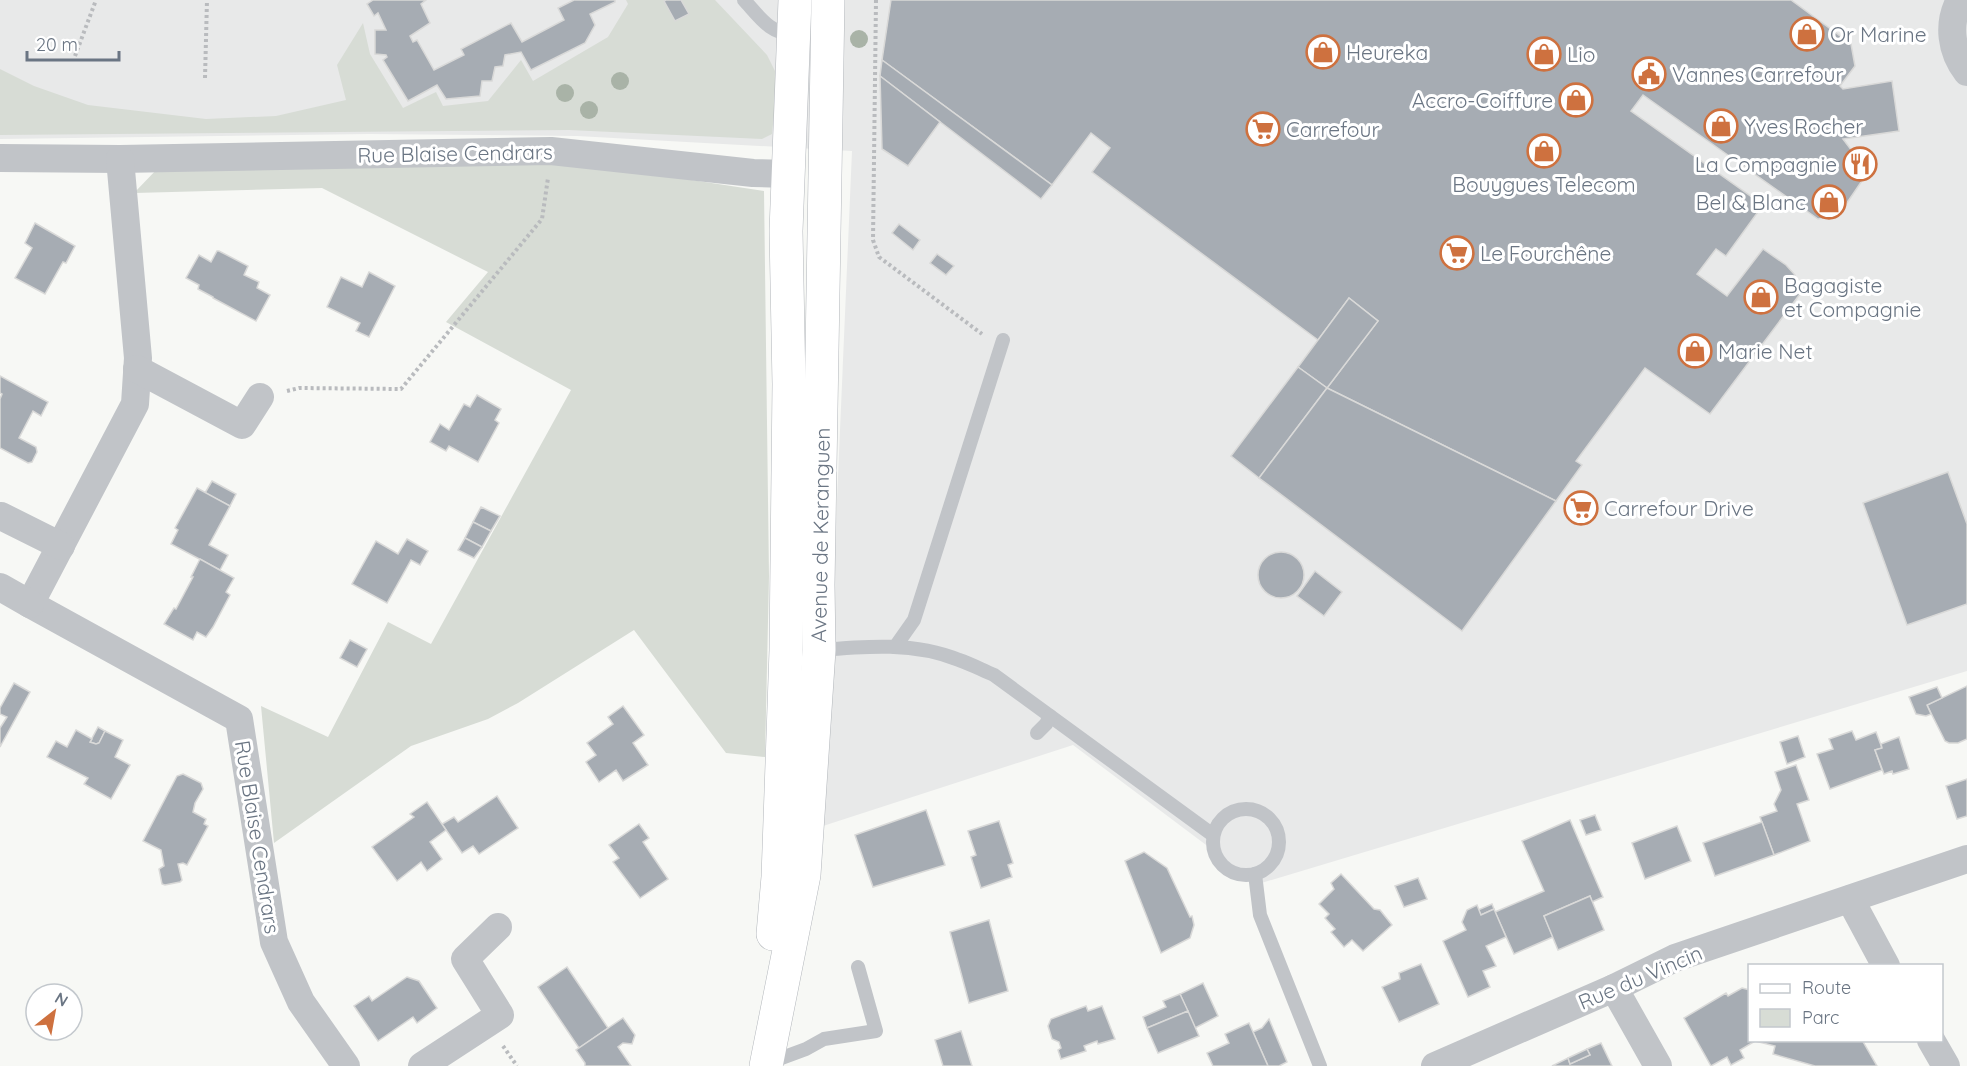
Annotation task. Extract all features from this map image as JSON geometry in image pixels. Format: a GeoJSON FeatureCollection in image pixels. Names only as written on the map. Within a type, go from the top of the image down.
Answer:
{"type":"FeatureCollection","features":[{"type":"Feature","properties":{"kind":"main road","name":"Avenue de Keranguen"},"geometry":{"type":"LineString","coordinates":[[758,1065],[804,875],[802,650],[789,396],[786,231],[795,0]]}},
{"type":"Feature","properties":{"kind":"main road","name":"Avenue de Keranguen"},"geometry":{"type":"LineString","coordinates":[[802,650],[818,562],[828,4]]}},
{"type":"Feature","properties":{"kind":"street"},"geometry":{"type":"LineString","coordinates":[[1960,0],[1956,7],[1952,28],[1954,49],[1967,72]]}},
{"type":"Feature","properties":{"kind":"street","name":"Rue Blaise Cendrars"},"geometry":{"type":"LineString","coordinates":[[0,158],[120,159],[551,151],[788,174]]}},
{"type":"Feature","properties":{"kind":"street"},"geometry":{"type":"LineString","coordinates":[[30,604],[135,404],[137,369],[120,159]]}},
{"type":"Feature","properties":{"kind":"street"},"geometry":{"type":"LineString","coordinates":[[137,369],[242,425],[260,397]]}},
{"type":"Feature","properties":{"kind":"street"},"geometry":{"type":"LineString","coordinates":[[0,518],[1,516],[61,546]]}},
{"type":"Feature","properties":{"kind":"street","name":"Rue Blaise Cendrars"},"geometry":{"type":"LineString","coordinates":[[0,587],[239,719],[274,942],[301,1002],[346,1066]]}},
{"type":"Feature","properties":{"kind":"street","name":"Rue du Vincin"},"geometry":{"type":"LineString","coordinates":[[1435,1066],[1614,988],[1676,958],[1967,858]]}},
{"type":"Feature","properties":{"kind":"street"},"geometry":{"type":"LineString","coordinates":[[1850,899],[1885,964]]}},
{"type":"Feature","properties":{"kind":"street"},"geometry":{"type":"LineString","coordinates":[[422,1066],[500,1015],[465,959],[498,927]]}},
{"type":"Feature","properties":{"kind":"street"},"geometry":{"type":"LineString","coordinates":[[1614,988],[1658,1066]]}},
{"type":"Feature","properties":{"kind":"street"},"geometry":{"type":"LineString","coordinates":[[1931,1042],[1946,1066]]}},
{"type":"Feature","properties":{"kind":"lane"},"geometry":{"type":"LineString","coordinates":[[744,0],[772,29],[783,34],[793,33],[813,23],[828,4]]}},
{"type":"Feature","properties":{"kind":"lane"},"geometry":{"type":"LineString","coordinates":[[895,647],[914,620],[1002,344]]}},
{"type":"Feature","properties":{"kind":"lane"},"geometry":{"type":"LineString","coordinates":[[802,650],[879,646],[917,649],[958,659],[994,675],[1213,835]]}},
{"type":"Feature","properties":{"kind":"lane"},"geometry":{"type":"LineString","coordinates":[[1037,733],[1050,716]]}},
{"type":"Feature","properties":{"kind":"lane"},"geometry":{"type":"LineString","coordinates":[[1244,808],[1255,809],[1272,821],[1277,831],[1278,852],[1273,862],[1265,869],[1255,874],[1243,875],[1223,866],[1216,857],[1213,835],[1224,816],[1244,808]]}},
{"type":"Feature","properties":{"kind":"lane"},"geometry":{"type":"LineString","coordinates":[[1255,874],[1260,915],[1320,1066]]}},
{"type":"Feature","properties":{"kind":"lane"},"geometry":{"type":"LineString","coordinates":[[758,1065],[806,1049],[824,1039],[876,1031],[858,967]]}},
{"type":"Feature","properties":{"kind":"path"},"geometry":{"type":"LineString","coordinates":[[75,56],[96,0]]}},
{"type":"Feature","properties":{"kind":"path"},"geometry":{"type":"LineString","coordinates":[[206,78],[207,0]]}},
{"type":"Feature","properties":{"kind":"path"},"geometry":{"type":"LineString","coordinates":[[876,0],[873,240],[879,256],[1002,344]]}},
{"type":"Feature","properties":{"kind":"path"},"geometry":{"type":"LineString","coordinates":[[260,397],[299,388],[401,389],[542,219],[551,151]]}},
{"type":"Feature","properties":{"kind":"shaded area"},"geometry":{"type":"Polygon","coordinates":[[[0,0],[1967,0],[1967,671],[1258,884],[1073,745],[823,826],[852,151],[577,136],[369,134],[0,139],[0,0]]]}},
{"type":"Feature","properties":{"kind":"green space"},"geometry":{"type":"Polygon","coordinates":[[[626,0],[715,0],[767,55],[778,77],[772,134],[762,139],[569,130],[0,135],[0,69],[34,86],[88,105],[206,119],[276,116],[346,100],[337,65],[363,23],[370,54],[403,108],[436,92],[443,106],[488,101],[521,60],[533,81],[608,37],[628,4],[626,0]]]}},
{"type":"Feature","properties":{"kind":"green space"},"geometry":{"type":"Polygon","coordinates":[[[567,161],[764,191],[769,576],[765,757],[726,753],[634,630],[518,703],[488,719],[411,746],[274,843],[261,706],[328,737],[388,622],[431,644],[571,390],[446,322],[488,272],[322,188],[134,193],[160,166],[567,161]]]}},
{"type":"Feature","properties":{"kind":"building"},"geometry":{"type":"Polygon","coordinates":[[[373,0],[426,0],[421,4],[430,23],[410,36],[413,42],[417,40],[434,70],[464,55],[461,49],[511,23],[522,42],[564,20],[558,8],[574,0],[615,0],[615,2],[590,14],[595,25],[585,43],[531,70],[521,52],[505,55],[503,66],[495,67],[492,81],[482,81],[480,96],[446,99],[437,85],[408,101],[383,60],[387,57],[386,55],[375,54],[375,30],[386,30],[378,13],[374,16],[367,4],[373,0]]]}},
{"type":"Feature","properties":{"kind":"building"},"geometry":{"type":"Polygon","coordinates":[[[681,0],[689,14],[675,21],[664,1],[681,0]]]}},
{"type":"Feature","properties":{"kind":"building","name":"Le Fourchêne"},"geometry":{"type":"Polygon","coordinates":[[[891,0],[1791,0],[1851,44],[1855,66],[1840,86],[1843,89],[1892,81],[1899,131],[1843,139],[1868,172],[1838,216],[1818,219],[1643,95],[1631,111],[1763,205],[1726,256],[1716,249],[1697,274],[1727,296],[1763,249],[1786,265],[1795,275],[1800,294],[1710,414],[1645,368],[1576,461],[1582,465],[1556,501],[1327,388],[1378,321],[1349,298],[1318,340],[1092,172],[1110,148],[1091,133],[1052,185],[882,60],[891,0]]]}},
{"type":"Feature","properties":{"kind":"building"},"geometry":{"type":"Polygon","coordinates":[[[882,60],[1052,185],[1041,199],[880,76],[882,60]]]}},
{"type":"Feature","properties":{"kind":"building"},"geometry":{"type":"Polygon","coordinates":[[[880,76],[940,122],[908,166],[882,149],[880,76]]]}},
{"type":"Feature","properties":{"kind":"building"},"geometry":{"type":"Polygon","coordinates":[[[35,223],[75,246],[45,294],[15,278],[32,248],[25,243],[35,223]]]}},
{"type":"Feature","properties":{"kind":"building"},"geometry":{"type":"Polygon","coordinates":[[[899,224],[920,240],[913,250],[892,233],[899,224]]]}},
{"type":"Feature","properties":{"kind":"building"},"geometry":{"type":"Polygon","coordinates":[[[217,251],[248,266],[244,275],[259,282],[257,288],[270,295],[256,321],[198,289],[199,285],[186,278],[199,255],[211,262],[217,251]]]}},
{"type":"Feature","properties":{"kind":"building"},"geometry":{"type":"Polygon","coordinates":[[[937,254],[954,266],[946,275],[930,263],[937,254]]]}},
{"type":"Feature","properties":{"kind":"building"},"geometry":{"type":"Polygon","coordinates":[[[369,272],[395,286],[369,337],[356,331],[360,323],[327,307],[341,277],[362,287],[369,272]]]}},
{"type":"Feature","properties":{"kind":"building"},"geometry":{"type":"Polygon","coordinates":[[[1349,298],[1378,321],[1327,388],[1298,367],[1349,298]]]}},
{"type":"Feature","properties":{"kind":"building"},"geometry":{"type":"Polygon","coordinates":[[[1298,367],[1327,388],[1259,478],[1231,456],[1298,367]]]}},
{"type":"Feature","properties":{"kind":"building"},"geometry":{"type":"Polygon","coordinates":[[[0,376],[48,402],[41,416],[33,411],[19,438],[36,447],[37,452],[32,462],[28,463],[0,448],[0,399],[2,394],[0,393],[0,376]]]}},
{"type":"Feature","properties":{"kind":"building"},"geometry":{"type":"Polygon","coordinates":[[[1327,388],[1556,501],[1462,631],[1259,478],[1327,388]]]}},
{"type":"Feature","properties":{"kind":"building"},"geometry":{"type":"Polygon","coordinates":[[[477,395],[501,409],[495,420],[499,423],[478,462],[449,446],[446,451],[430,442],[440,424],[449,430],[464,404],[470,407],[477,395]]]}},
{"type":"Feature","properties":{"kind":"building"},"geometry":{"type":"Polygon","coordinates":[[[1948,472],[1967,524],[1967,604],[1907,625],[1863,503],[1948,472]]]}},
{"type":"Feature","properties":{"kind":"building"},"geometry":{"type":"Polygon","coordinates":[[[212,481],[236,494],[230,506],[205,493],[212,481]]]}},
{"type":"Feature","properties":{"kind":"building"},"geometry":{"type":"Polygon","coordinates":[[[197,488],[230,506],[209,545],[228,555],[220,570],[171,544],[178,530],[175,528],[197,488]]]}},
{"type":"Feature","properties":{"kind":"building"},"geometry":{"type":"Polygon","coordinates":[[[481,507],[500,516],[491,531],[473,522],[481,507]]]}},
{"type":"Feature","properties":{"kind":"building"},"geometry":{"type":"Polygon","coordinates":[[[473,522],[491,531],[482,547],[465,538],[473,522]]]}},
{"type":"Feature","properties":{"kind":"building"},"geometry":{"type":"Polygon","coordinates":[[[465,538],[482,547],[474,558],[458,550],[465,538]]]}},
{"type":"Feature","properties":{"kind":"building"},"geometry":{"type":"Polygon","coordinates":[[[407,539],[428,551],[420,565],[411,560],[387,603],[352,584],[376,541],[398,554],[407,539]]]}},
{"type":"Feature","properties":{"kind":"building"},"geometry":{"type":"Polygon","coordinates":[[[1281,552],[1290,553],[1298,558],[1303,566],[1303,584],[1298,592],[1290,597],[1281,598],[1272,597],[1264,592],[1259,584],[1258,575],[1259,566],[1264,558],[1272,553],[1281,552]]]}},
{"type":"Feature","properties":{"kind":"building"},"geometry":{"type":"Polygon","coordinates":[[[200,559],[234,578],[226,592],[230,595],[213,627],[206,637],[197,632],[193,640],[164,624],[174,608],[176,609],[200,559]]]}},
{"type":"Feature","properties":{"kind":"building"},"geometry":{"type":"Polygon","coordinates":[[[1315,571],[1342,592],[1324,616],[1297,596],[1315,571]]]}},
{"type":"Feature","properties":{"kind":"building"},"geometry":{"type":"Polygon","coordinates":[[[350,640],[367,649],[357,667],[340,658],[350,640]]]}},
{"type":"Feature","properties":{"kind":"building"},"geometry":{"type":"Polygon","coordinates":[[[14,683],[30,692],[0,747],[0,728],[7,717],[0,714],[0,708],[14,683]]]}},
{"type":"Feature","properties":{"kind":"building"},"geometry":{"type":"Polygon","coordinates":[[[1967,686],[1967,739],[1958,743],[1949,743],[1945,741],[1927,705],[1967,686]]]}},
{"type":"Feature","properties":{"kind":"building"},"geometry":{"type":"Polygon","coordinates":[[[1937,687],[1942,698],[1927,705],[1931,714],[1926,716],[1916,714],[1909,697],[1937,687]]]}},
{"type":"Feature","properties":{"kind":"building"},"geometry":{"type":"Polygon","coordinates":[[[623,706],[644,735],[633,743],[648,765],[623,781],[616,770],[599,782],[586,762],[596,755],[587,743],[613,724],[608,717],[623,706]]]}},
{"type":"Feature","properties":{"kind":"building"},"geometry":{"type":"Polygon","coordinates":[[[98,727],[105,731],[99,743],[96,744],[90,742],[98,727]]]}},
{"type":"Feature","properties":{"kind":"building"},"geometry":{"type":"Polygon","coordinates":[[[76,730],[92,739],[90,742],[96,744],[99,743],[105,731],[123,740],[115,757],[130,765],[111,799],[84,784],[88,778],[47,757],[56,741],[67,747],[76,730]]]}},
{"type":"Feature","properties":{"kind":"building"},"geometry":{"type":"Polygon","coordinates":[[[1852,731],[1856,740],[1876,732],[1882,748],[1875,750],[1882,770],[1830,789],[1817,754],[1833,749],[1829,739],[1852,731]]]}},
{"type":"Feature","properties":{"kind":"building"},"geometry":{"type":"Polygon","coordinates":[[[1798,736],[1805,757],[1787,764],[1780,742],[1798,736]]]}},
{"type":"Feature","properties":{"kind":"building"},"geometry":{"type":"Polygon","coordinates":[[[1899,737],[1909,769],[1884,774],[1875,750],[1882,748],[1881,744],[1899,737]]]}},
{"type":"Feature","properties":{"kind":"building"},"geometry":{"type":"Polygon","coordinates":[[[1796,765],[1809,800],[1797,804],[1810,841],[1774,855],[1760,817],[1777,811],[1774,804],[1781,790],[1775,772],[1796,765]]]}},
{"type":"Feature","properties":{"kind":"building"},"geometry":{"type":"Polygon","coordinates":[[[183,774],[201,783],[203,789],[193,812],[206,819],[204,824],[208,826],[187,865],[178,864],[182,880],[165,885],[162,884],[159,869],[164,866],[161,850],[143,841],[177,776],[183,774]]]}},
{"type":"Feature","properties":{"kind":"building"},"geometry":{"type":"Polygon","coordinates":[[[1967,779],[1967,816],[1957,819],[1946,786],[1967,779]]]}},
{"type":"Feature","properties":{"kind":"building"},"geometry":{"type":"Polygon","coordinates":[[[497,796],[518,828],[479,854],[473,846],[462,853],[442,824],[454,817],[458,822],[497,796]]]}},
{"type":"Feature","properties":{"kind":"building"},"geometry":{"type":"Polygon","coordinates":[[[427,802],[446,830],[430,842],[442,859],[427,871],[421,862],[397,881],[372,847],[414,817],[410,814],[427,802]]]}},
{"type":"Feature","properties":{"kind":"building"},"geometry":{"type":"Polygon","coordinates":[[[926,810],[945,865],[873,887],[855,835],[926,810]]]}},
{"type":"Feature","properties":{"kind":"building"},"geometry":{"type":"Polygon","coordinates":[[[1595,815],[1601,830],[1586,835],[1580,820],[1595,815]]]}},
{"type":"Feature","properties":{"kind":"building"},"geometry":{"type":"Polygon","coordinates":[[[1570,820],[1603,897],[1592,902],[1590,896],[1544,916],[1553,937],[1514,954],[1495,912],[1544,891],[1522,841],[1570,820]]]}},
{"type":"Feature","properties":{"kind":"building"},"geometry":{"type":"Polygon","coordinates":[[[999,821],[1013,863],[1008,865],[1012,877],[981,888],[971,857],[976,855],[968,831],[999,821]]]}},
{"type":"Feature","properties":{"kind":"building"},"geometry":{"type":"Polygon","coordinates":[[[1762,822],[1774,855],[1715,876],[1703,843],[1762,822]]]}},
{"type":"Feature","properties":{"kind":"building"},"geometry":{"type":"Polygon","coordinates":[[[639,824],[649,838],[643,842],[668,879],[640,898],[613,862],[619,858],[609,845],[639,824]]]}},
{"type":"Feature","properties":{"kind":"building"},"geometry":{"type":"Polygon","coordinates":[[[1677,826],[1691,861],[1645,879],[1632,843],[1677,826]]]}},
{"type":"Feature","properties":{"kind":"building"},"geometry":{"type":"Polygon","coordinates":[[[1144,852],[1167,868],[1190,917],[1192,916],[1194,925],[1190,938],[1161,953],[1125,861],[1144,852]]]}},
{"type":"Feature","properties":{"kind":"building"},"geometry":{"type":"Polygon","coordinates":[[[1341,874],[1374,909],[1380,910],[1392,925],[1363,951],[1352,940],[1344,947],[1331,932],[1335,929],[1325,918],[1329,914],[1319,904],[1334,889],[1331,883],[1341,874]]]}},
{"type":"Feature","properties":{"kind":"building"},"geometry":{"type":"Polygon","coordinates":[[[1418,878],[1427,899],[1404,907],[1395,886],[1418,878]]]}},
{"type":"Feature","properties":{"kind":"building"},"geometry":{"type":"Polygon","coordinates":[[[1590,896],[1604,930],[1558,950],[1544,916],[1590,896]]]}},
{"type":"Feature","properties":{"kind":"building"},"geometry":{"type":"Polygon","coordinates":[[[1492,904],[1494,909],[1481,915],[1478,910],[1492,904]]]}},
{"type":"Feature","properties":{"kind":"building"},"geometry":{"type":"Polygon","coordinates":[[[1477,905],[1481,915],[1494,909],[1506,937],[1486,946],[1496,966],[1483,971],[1490,987],[1468,997],[1443,941],[1466,930],[1462,922],[1467,910],[1477,905]]]}},
{"type":"Feature","properties":{"kind":"building"},"geometry":{"type":"Polygon","coordinates":[[[989,920],[1008,991],[969,1003],[950,932],[989,920]]]}},
{"type":"Feature","properties":{"kind":"building"},"geometry":{"type":"Polygon","coordinates":[[[1421,964],[1439,1004],[1399,1022],[1382,987],[1400,979],[1399,973],[1421,964]]]}},
{"type":"Feature","properties":{"kind":"building"},"geometry":{"type":"Polygon","coordinates":[[[567,967],[608,1028],[579,1048],[538,987],[567,967]]]}},
{"type":"Feature","properties":{"kind":"building"},"geometry":{"type":"Polygon","coordinates":[[[407,977],[419,981],[437,1008],[417,1023],[413,1017],[378,1041],[354,1006],[369,996],[372,1001],[407,977]]]}},
{"type":"Feature","properties":{"kind":"building"},"geometry":{"type":"Polygon","coordinates":[[[1203,983],[1218,1016],[1195,1028],[1180,994],[1203,983]]]}},
{"type":"Feature","properties":{"kind":"building"},"geometry":{"type":"Polygon","coordinates":[[[1742,988],[1748,990],[1748,1042],[1753,1042],[1740,1050],[1744,1058],[1731,1065],[1727,1057],[1711,1066],[1684,1018],[1726,993],[1728,996],[1742,988]]]}},
{"type":"Feature","properties":{"kind":"building"},"geometry":{"type":"Polygon","coordinates":[[[1180,994],[1188,1011],[1147,1028],[1143,1017],[1166,1007],[1163,1001],[1180,994]]]}},
{"type":"Feature","properties":{"kind":"building"},"geometry":{"type":"Polygon","coordinates":[[[1086,1006],[1088,1011],[1102,1006],[1115,1039],[1098,1044],[1097,1041],[1084,1046],[1086,1051],[1061,1059],[1058,1050],[1061,1048],[1059,1042],[1052,1039],[1048,1026],[1051,1019],[1086,1006]]]}},
{"type":"Feature","properties":{"kind":"building"},"geometry":{"type":"Polygon","coordinates":[[[1188,1011],[1199,1036],[1158,1053],[1147,1028],[1188,1011]]]}},
{"type":"Feature","properties":{"kind":"building"},"geometry":{"type":"Polygon","coordinates":[[[623,1018],[635,1035],[632,1044],[623,1043],[618,1047],[631,1066],[585,1066],[576,1050],[623,1018]]]}},
{"type":"Feature","properties":{"kind":"building"},"geometry":{"type":"Polygon","coordinates":[[[1269,1019],[1287,1062],[1279,1066],[1268,1066],[1253,1032],[1262,1028],[1269,1019]]]}},
{"type":"Feature","properties":{"kind":"building"},"geometry":{"type":"Polygon","coordinates":[[[1249,1023],[1268,1066],[1213,1066],[1207,1053],[1229,1043],[1225,1034],[1249,1023]]]}},
{"type":"Feature","properties":{"kind":"building"},"geometry":{"type":"Polygon","coordinates":[[[961,1031],[972,1066],[943,1066],[935,1040],[961,1031]]]}},
{"type":"Feature","properties":{"kind":"building"},"geometry":{"type":"Polygon","coordinates":[[[1759,1042],[1863,1042],[1877,1066],[1815,1066],[1773,1054],[1775,1046],[1759,1042]]]}},
{"type":"Feature","properties":{"kind":"building"},"geometry":{"type":"Polygon","coordinates":[[[1601,1043],[1612,1066],[1552,1066],[1568,1058],[1570,1064],[1590,1055],[1587,1049],[1601,1043]]]}},
{"type":"Feature","properties":{"kind":"building"},"geometry":{"type":"Polygon","coordinates":[[[1587,1049],[1590,1055],[1570,1064],[1568,1058],[1587,1049]]]}},
{"type":"Feature","properties":{"kind":"place","name":"Or Marine"},"geometry":{"type":"Point","coordinates":[1807,34]}},
{"type":"Feature","properties":{"kind":"place","name":"Heureka"},"geometry":{"type":"Point","coordinates":[1323,52]}},
{"type":"Feature","properties":{"kind":"place","name":"Lio"},"geometry":{"type":"Point","coordinates":[1544,54]}},
{"type":"Feature","properties":{"kind":"place","name":"Vannes Carrefour"},"geometry":{"type":"Point","coordinates":[1649,74]}},
{"type":"Feature","properties":{"kind":"place","name":"Accro-Coiffure"},"geometry":{"type":"Point","coordinates":[1576,100]}},
{"type":"Feature","properties":{"kind":"place","name":"Yves Rocher"},"geometry":{"type":"Point","coordinates":[1721,126]}},
{"type":"Feature","properties":{"kind":"place","name":"Carrefour"},"geometry":{"type":"Point","coordinates":[1263,129]}},
{"type":"Feature","properties":{"kind":"place","name":"Bouygues Telecom"},"geometry":{"type":"Point","coordinates":[1544,151]}},
{"type":"Feature","properties":{"kind":"place","name":"La Compagnie"},"geometry":{"type":"Point","coordinates":[1860,164]}},
{"type":"Feature","properties":{"kind":"place","name":"Bel & Blanc"},"geometry":{"type":"Point","coordinates":[1829,202]}},
{"type":"Feature","properties":{"kind":"place","name":"Le Fourchêne"},"geometry":{"type":"Point","coordinates":[1457,253]}},
{"type":"Feature","properties":{"kind":"place","name":"Bagagiste et Compagnie"},"geometry":{"type":"Point","coordinates":[1761,297]}},
{"type":"Feature","properties":{"kind":"place","name":"Marie Net"},"geometry":{"type":"Point","coordinates":[1695,351]}},
{"type":"Feature","properties":{"kind":"place","name":"Carrefour Drive"},"geometry":{"type":"Point","coordinates":[1581,508]}}]}
